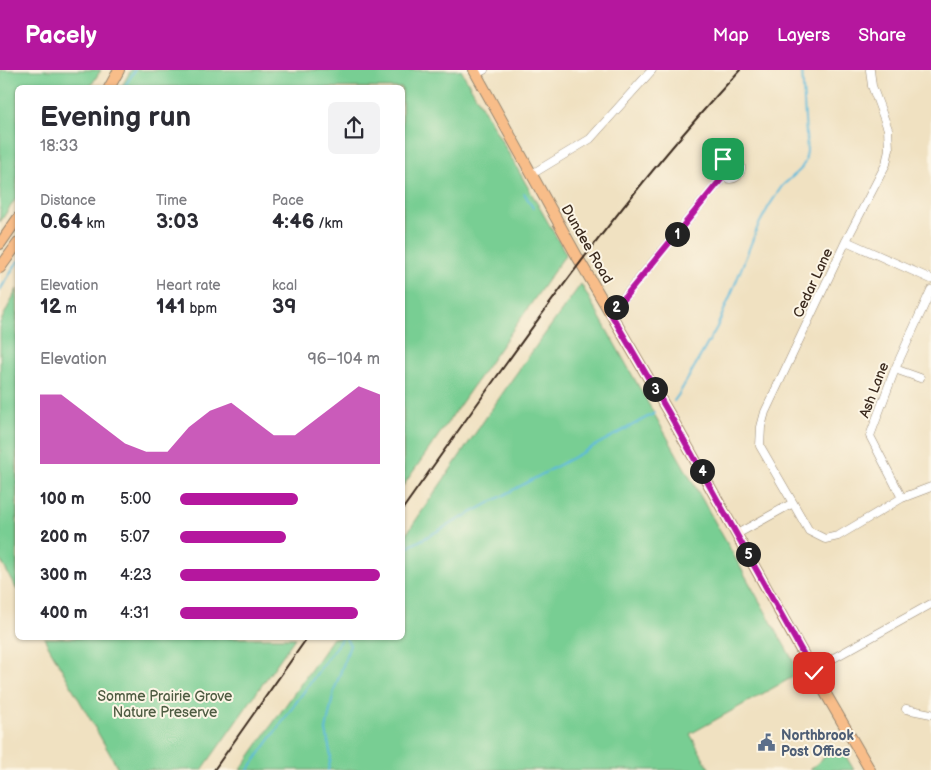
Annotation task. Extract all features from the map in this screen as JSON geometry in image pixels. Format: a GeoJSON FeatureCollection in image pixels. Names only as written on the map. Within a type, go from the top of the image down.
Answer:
{"type":"FeatureCollection","features":[{"type":"Feature","properties":{"kind":"main road"},"geometry":{"type":"LineString","coordinates":[[111,85],[119,70]]}},
{"type":"Feature","properties":{"kind":"main road","name":"Dundee Road"},"geometry":{"type":"LineString","coordinates":[[478,71],[578,258],[670,415],[870,770]]}},
{"type":"Feature","properties":{"kind":"main road"},"geometry":{"type":"LineString","coordinates":[[0,244],[15,222]]}},
{"type":"Feature","properties":{"kind":"main road"},"geometry":{"type":"LineString","coordinates":[[0,268],[15,247]]}},
{"type":"Feature","properties":{"kind":"street"},"geometry":{"type":"LineString","coordinates":[[532,174],[590,138],[652,70]]}},
{"type":"Feature","properties":{"kind":"street","name":"Cedar Lane"},"geometry":{"type":"LineString","coordinates":[[793,503],[760,446],[761,427],[765,412],[846,242],[886,164],[889,149],[888,129],[872,86],[870,70]]}},
{"type":"Feature","properties":{"kind":"street"},"geometry":{"type":"LineString","coordinates":[[611,314],[723,177]]}},
{"type":"Feature","properties":{"kind":"street"},"geometry":{"type":"LineString","coordinates":[[846,242],[931,279]]}},
{"type":"Feature","properties":{"kind":"street","name":"Ash Lane"},"geometry":{"type":"LineString","coordinates":[[902,498],[870,436],[895,369],[931,290]]}},
{"type":"Feature","properties":{"kind":"street"},"geometry":{"type":"LineString","coordinates":[[895,369],[920,378]]}},
{"type":"Feature","properties":{"kind":"street"},"geometry":{"type":"LineString","coordinates":[[737,534],[793,503],[809,531],[824,539],[838,536],[902,498],[931,487]]}},
{"type":"Feature","properties":{"kind":"street"},"geometry":{"type":"LineString","coordinates":[[812,670],[931,604]]}},
{"type":"Feature","properties":{"kind":"street"},"geometry":{"type":"LineString","coordinates":[[906,709],[931,714]]}},
{"type":"Feature","properties":{"kind":"green space"},"geometry":{"type":"Polygon","coordinates":[[[0,70],[101,70],[91,85],[15,85],[15,200],[0,222],[0,70]]]}},
{"type":"Feature","properties":{"kind":"green space"},"geometry":{"type":"Polygon","coordinates":[[[131,70],[461,70],[566,254],[405,483],[405,85],[123,85],[131,70]]]}},
{"type":"Feature","properties":{"kind":"green space"},"geometry":{"type":"Polygon","coordinates":[[[581,284],[800,673],[690,734],[710,770],[240,770],[332,640],[405,640],[405,536],[513,378],[581,284]]]}},
{"type":"Feature","properties":{"kind":"green space"},"geometry":{"type":"Polygon","coordinates":[[[15,293],[15,586],[0,559],[0,323],[15,293]]]}},
{"type":"Feature","properties":{"kind":"green space","name":"Somme Prairie Grove Nature Preserve"},"geometry":{"type":"Polygon","coordinates":[[[45,640],[294,640],[202,770],[119,770],[45,640]]]}},
{"type":"Feature","properties":{"kind":"green space"},"geometry":{"type":"Polygon","coordinates":[[[841,748],[854,770],[810,770],[823,758],[841,748]]]}},
{"type":"Feature","properties":{"kind":"waterway"},"geometry":{"type":"LineString","coordinates":[[126,85],[135,70]]}},
{"type":"Feature","properties":{"kind":"waterway"},"geometry":{"type":"LineString","coordinates":[[674,401],[717,327],[758,226],[782,186],[800,170],[805,162],[807,151],[802,70]]}},
{"type":"Feature","properties":{"kind":"waterway"},"geometry":{"type":"LineString","coordinates":[[524,193],[533,208]]}},
{"type":"Feature","properties":{"kind":"waterway"},"geometry":{"type":"LineString","coordinates":[[0,290],[15,266]]}},
{"type":"Feature","properties":{"kind":"waterway"},"geometry":{"type":"LineString","coordinates":[[405,550],[655,413]]}},
{"type":"Feature","properties":{"kind":"waterway"},"geometry":{"type":"LineString","coordinates":[[248,770],[341,640]]}},
{"type":"Feature","properties":{"kind":"waterway"},"geometry":{"type":"LineString","coordinates":[[328,770],[331,757],[326,730],[334,691],[350,645],[347,640]]}},
{"type":"Feature","properties":{"kind":"railway"},"geometry":{"type":"LineString","coordinates":[[405,506],[523,340],[606,229],[649,175],[740,70]]}},
{"type":"Feature","properties":{"kind":"railway"},"geometry":{"type":"LineString","coordinates":[[214,770],[306,640]]}},
{"type":"Feature","properties":{"kind":"place","name":"Northbrook Post Office"},"geometry":{"type":"Point","coordinates":[767,743]}},
{"type":"Feature","properties":{"kind":"route"},"geometry":{"type":"LineString","coordinates":[[723,159],[719,165],[719,172],[723,177],[611,314],[670,415],[814,673]]}}]}
